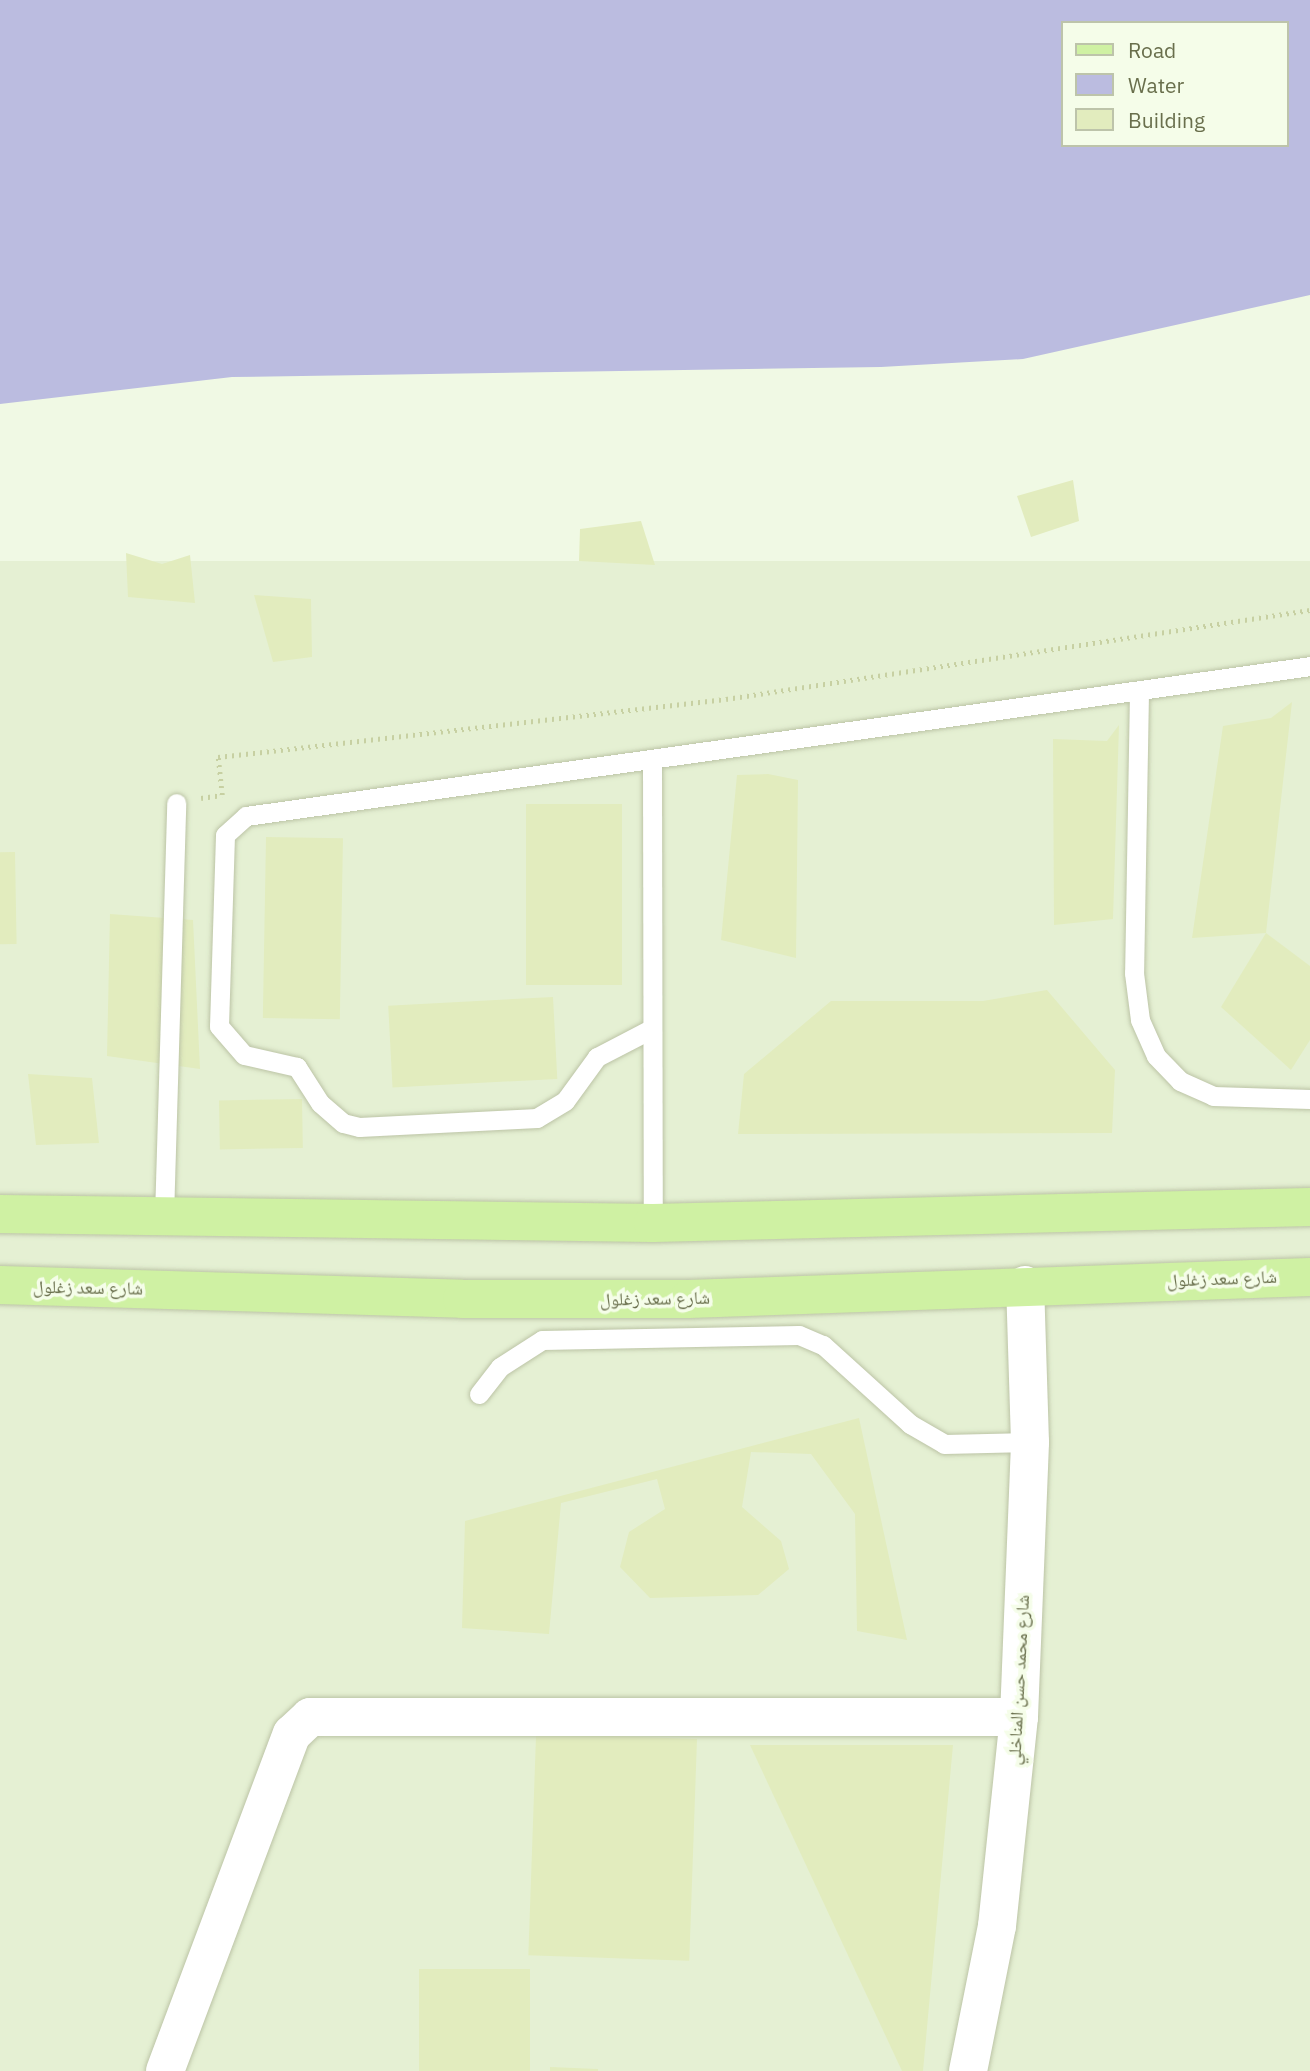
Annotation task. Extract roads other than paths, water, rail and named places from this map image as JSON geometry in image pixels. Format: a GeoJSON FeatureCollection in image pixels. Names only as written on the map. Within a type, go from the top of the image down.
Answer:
{"type":"FeatureCollection","features":[{"type":"Feature","properties":{"kind":"main road"},"geometry":{"type":"LineString","coordinates":[[0,1214],[653,1223],[1310,1207]]}},
{"type":"Feature","properties":{"kind":"main road","name":"شارع سعد زغلول"},"geometry":{"type":"LineString","coordinates":[[0,1285],[563,1299],[1310,1277]]}},
{"type":"Feature","properties":{"kind":"street","name":"شارع محمد حسن المناخلي"},"geometry":{"type":"LineString","coordinates":[[968,2071],[998,1926],[1019,1717],[1030,1442],[1025,1285]]}},
{"type":"Feature","properties":{"kind":"street"},"geometry":{"type":"LineString","coordinates":[[165,2071],[292,1734],[310,1717],[1019,1717]]}},
{"type":"Feature","properties":{"kind":"lane"},"geometry":{"type":"LineString","coordinates":[[651,1029],[611,1046],[585,1069],[565,1101],[537,1118],[359,1127],[330,1114],[310,1080],[290,1062],[257,1059],[232,1046],[217,1014],[223,844],[237,821],[1310,667]]}},
{"type":"Feature","properties":{"kind":"lane"},"geometry":{"type":"LineString","coordinates":[[1139,692],[1134,974],[1140,1020],[1156,1056],[1180,1082],[1213,1096],[1310,1099]]}},
{"type":"Feature","properties":{"kind":"lane"},"geometry":{"type":"LineString","coordinates":[[652,761],[653,1223]]}},
{"type":"Feature","properties":{"kind":"lane"},"geometry":{"type":"LineString","coordinates":[[164,1216],[176,803]]}},
{"type":"Feature","properties":{"kind":"lane"},"geometry":{"type":"LineString","coordinates":[[479,1394],[500,1367],[542,1340],[799,1335],[823,1345],[910,1424],[944,1444],[1030,1442]]}},
{"type":"Feature","properties":{"kind":"water"},"geometry":{"type":"Polygon","coordinates":[[[0,0],[1310,0],[1310,295],[1023,359],[881,367],[232,377],[0,404],[0,0]]]}}]}
